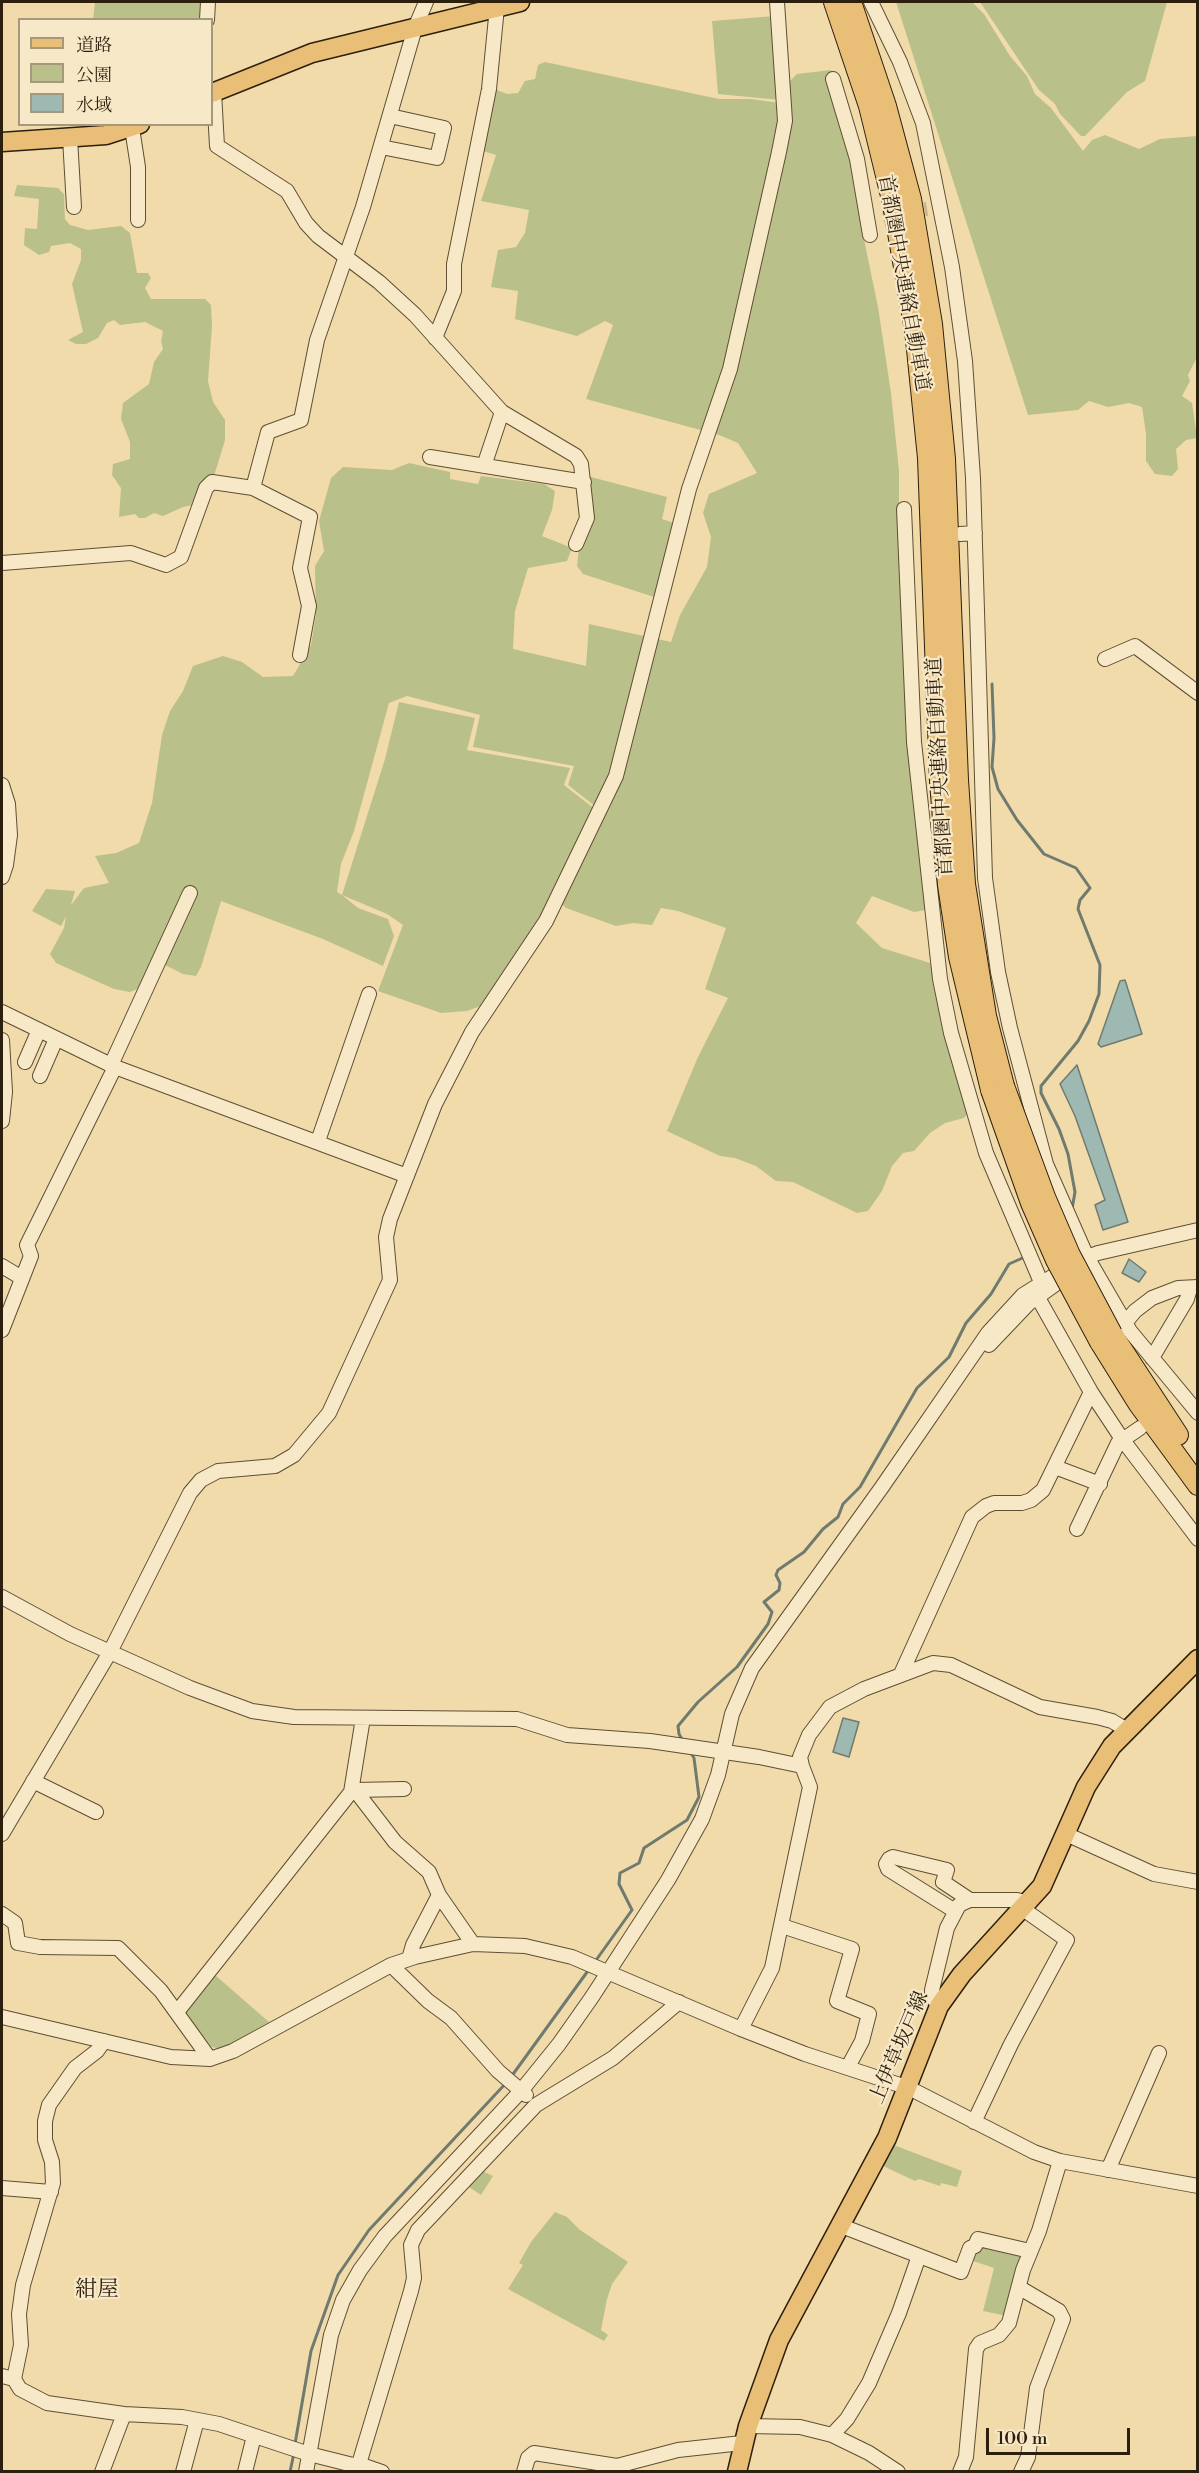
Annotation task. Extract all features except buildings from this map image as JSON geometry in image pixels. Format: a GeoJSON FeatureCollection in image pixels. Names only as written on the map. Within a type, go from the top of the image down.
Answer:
{"type":"FeatureCollection","features":[{"type":"Feature","properties":{"kind":"highway","name":"首都圏中央連絡自動車道"},"geometry":{"type":"LineString","coordinates":[[834,2],[869,106],[893,204],[915,330],[928,458],[940,781],[948,885],[959,957],[998,1088],[1070,1255],[1149,1395],[1197,1462]]}},
{"type":"Feature","properties":{"kind":"highway","name":"首都圏中央連絡自動車道"},"geometry":{"type":"LineString","coordinates":[[851,2],[886,105],[910,199],[932,324],[945,459],[956,736],[965,884],[998,1088]]}},
{"type":"Feature","properties":{"kind":"highway","name":"首都圏中央連絡自動車道"},"geometry":{"type":"LineString","coordinates":[[1112,1333],[1138,1402],[1197,1485]]}},
{"type":"Feature","properties":{"kind":"main road"},"geometry":{"type":"LineString","coordinates":[[213,92],[312,53],[520,2]]}},
{"type":"Feature","properties":{"kind":"main road"},"geometry":{"type":"LineString","coordinates":[[2,142],[106,135],[136,126]]}},
{"type":"Feature","properties":{"kind":"main road","name":"上伊草坂戸線"},"geometry":{"type":"LineString","coordinates":[[737,2472],[745,2434],[779,2340],[881,2150],[909,2088],[928,2028],[939,2006],[962,1974],[1042,1886],[1098,1766],[1127,1730],[1197,1659]]}},
{"type":"Feature","properties":{"kind":"street"},"geometry":{"type":"LineString","coordinates":[[207,18],[208,2]]}},
{"type":"Feature","properties":{"kind":"street"},"geometry":{"type":"LineString","coordinates":[[253,488],[268,432],[301,420],[316,340],[381,147],[415,28],[426,2]]}},
{"type":"Feature","properties":{"kind":"street"},"geometry":{"type":"LineString","coordinates":[[2,1834],[110,1652],[190,1493],[201,1480],[218,1471],[275,1466],[294,1455],[329,1413],[390,1280],[386,1237],[406,1176],[435,1104],[455,1061],[546,921],[573,870],[616,776],[689,489],[730,369],[779,152],[785,121],[777,2]]}},
{"type":"Feature","properties":{"kind":"street"},"geometry":{"type":"LineString","coordinates":[[871,2],[915,100],[942,206],[965,361],[975,533],[985,878],[1005,1029],[1046,1164],[1088,1260],[1112,1333],[1152,1358],[1179,1400],[1197,1413]]}},
{"type":"Feature","properties":{"kind":"street"},"geometry":{"type":"LineString","coordinates":[[435,338],[454,291],[454,264],[489,89],[497,8]]}},
{"type":"Feature","properties":{"kind":"street"},"geometry":{"type":"LineString","coordinates":[[833,79],[856,159],[870,235]]}},
{"type":"Feature","properties":{"kind":"street"},"geometry":{"type":"LineString","coordinates":[[213,92],[217,146],[287,191],[306,223],[345,257],[379,282],[435,338],[502,412],[576,456],[581,464],[587,518],[576,544]]}},
{"type":"Feature","properties":{"kind":"street"},"geometry":{"type":"LineString","coordinates":[[381,147],[437,158],[444,128],[390,116]]}},
{"type":"Feature","properties":{"kind":"street"},"geometry":{"type":"LineString","coordinates":[[136,126],[138,220]]}},
{"type":"Feature","properties":{"kind":"street"},"geometry":{"type":"LineString","coordinates":[[70,138],[74,207]]}},
{"type":"Feature","properties":{"kind":"street"},"geometry":{"type":"LineString","coordinates":[[927,209],[942,206]]}},
{"type":"Feature","properties":{"kind":"street"},"geometry":{"type":"LineString","coordinates":[[868,219],[883,216]]}},
{"type":"Feature","properties":{"kind":"street"},"geometry":{"type":"LineString","coordinates":[[484,466],[502,412]]}},
{"type":"Feature","properties":{"kind":"street"},"geometry":{"type":"LineString","coordinates":[[430,457],[584,482]]}},
{"type":"Feature","properties":{"kind":"street"},"geometry":{"type":"LineString","coordinates":[[2,563],[131,553],[166,565],[181,557],[206,488],[212,482],[253,488],[309,517],[300,568],[309,606],[308,622],[300,655]]}},
{"type":"Feature","properties":{"kind":"street"},"geometry":{"type":"LineString","coordinates":[[904,509],[911,536],[914,742],[940,979],[954,1042],[986,1153],[1041,1282]]}},
{"type":"Feature","properties":{"kind":"street"},"geometry":{"type":"LineString","coordinates":[[960,534],[975,533]]}},
{"type":"Feature","properties":{"kind":"street"},"geometry":{"type":"LineString","coordinates":[[1105,659],[1135,646],[1197,693]]}},
{"type":"Feature","properties":{"kind":"street"},"geometry":{"type":"LineString","coordinates":[[2,784],[8,804],[10,835],[2,877]]}},
{"type":"Feature","properties":{"kind":"street"},"geometry":{"type":"LineString","coordinates":[[2,1330],[31,1256],[27,1245],[113,1066],[190,893]]}},
{"type":"Feature","properties":{"kind":"street"},"geometry":{"type":"LineString","coordinates":[[318,1141],[369,993]]}},
{"type":"Feature","properties":{"kind":"street"},"geometry":{"type":"LineString","coordinates":[[2,1121],[5,1092],[2,1040],[4,1013],[113,1066],[318,1141],[359,1161],[406,1176]]}},
{"type":"Feature","properties":{"kind":"street"},"geometry":{"type":"LineString","coordinates":[[25,1062],[39,1030]]}},
{"type":"Feature","properties":{"kind":"street"},"geometry":{"type":"LineString","coordinates":[[40,1076],[56,1039]]}},
{"type":"Feature","properties":{"kind":"street"},"geometry":{"type":"LineString","coordinates":[[954,1042],[968,1039]]}},
{"type":"Feature","properties":{"kind":"street"},"geometry":{"type":"LineString","coordinates":[[306,2472],[331,2335],[351,2286],[385,2236],[520,2091],[569,2030],[668,1880],[696,1832],[713,1792],[737,1699],[760,1656],[1000,1317],[1041,1282],[1088,1260],[1197,1230]]}},
{"type":"Feature","properties":{"kind":"street"},"geometry":{"type":"LineString","coordinates":[[938,1407],[987,1347],[1037,1296],[1088,1260]]}},
{"type":"Feature","properties":{"kind":"street"},"geometry":{"type":"LineString","coordinates":[[2,1266],[22,1278]]}},
{"type":"Feature","properties":{"kind":"street"},"geometry":{"type":"LineString","coordinates":[[1112,1333],[1152,1298],[1178,1288],[1194,1288]]}},
{"type":"Feature","properties":{"kind":"street"},"geometry":{"type":"LineString","coordinates":[[1152,1358],[1194,1288]]}},
{"type":"Feature","properties":{"kind":"street"},"geometry":{"type":"LineString","coordinates":[[1037,1296],[1090,1392],[1197,1539]]}},
{"type":"Feature","properties":{"kind":"street"},"geometry":{"type":"LineString","coordinates":[[901,1674],[972,1517],[994,1503],[1013,1504],[1030,1500],[1043,1490],[1081,1406],[1090,1392]]}},
{"type":"Feature","properties":{"kind":"street"},"geometry":{"type":"LineString","coordinates":[[1077,1529],[1113,1452],[1122,1439],[1140,1428]]}},
{"type":"Feature","properties":{"kind":"street"},"geometry":{"type":"LineString","coordinates":[[1055,1467],[1100,1484]]}},
{"type":"Feature","properties":{"kind":"street"},"geometry":{"type":"LineString","coordinates":[[2,1597],[110,1652],[227,1704],[252,1710],[294,1717],[517,1719],[567,1735],[650,1741],[802,1766]]}},
{"type":"Feature","properties":{"kind":"street"},"geometry":{"type":"LineString","coordinates":[[741,2029],[772,1968],[810,1787],[800,1757],[809,1735],[823,1714],[843,1699],[901,1674],[933,1663],[945,1663],[1031,1704],[1112,1721],[1127,1730]]}},
{"type":"Feature","properties":{"kind":"street"},"geometry":{"type":"LineString","coordinates":[[177,2012],[233,1945],[262,1902],[351,1792],[363,1718]]}},
{"type":"Feature","properties":{"kind":"street"},"geometry":{"type":"LineString","coordinates":[[33,1781],[96,1812]]}},
{"type":"Feature","properties":{"kind":"street"},"geometry":{"type":"LineString","coordinates":[[353,1788],[404,1789]]}},
{"type":"Feature","properties":{"kind":"street"},"geometry":{"type":"LineString","coordinates":[[353,1788],[395,1842],[429,1872],[439,1895],[472,1944]]}},
{"type":"Feature","properties":{"kind":"street"},"geometry":{"type":"LineString","coordinates":[[1066,1834],[1154,1874],[1197,1882]]}},
{"type":"Feature","properties":{"kind":"street"},"geometry":{"type":"LineString","coordinates":[[955,1911],[888,1869],[886,1864],[889,1859],[893,1857],[947,1870],[943,1882],[970,1900]]}},
{"type":"Feature","properties":{"kind":"street"},"geometry":{"type":"LineString","coordinates":[[409,1959],[413,1945],[439,1895]]}},
{"type":"Feature","properties":{"kind":"street"},"geometry":{"type":"LineString","coordinates":[[939,2006],[932,1997],[932,1990],[947,1928],[955,1911],[963,1902],[1017,1899],[1067,1940],[1011,2044],[974,2122]]}},
{"type":"Feature","properties":{"kind":"street"},"geometry":{"type":"LineString","coordinates":[[2,1914],[15,1923],[18,1943],[40,1947],[117,1948],[161,1991],[210,2059]]}},
{"type":"Feature","properties":{"kind":"street"},"geometry":{"type":"LineString","coordinates":[[782,1926],[852,1949],[837,2001],[869,2014],[862,2041],[849,2065]]}},
{"type":"Feature","properties":{"kind":"street"},"geometry":{"type":"LineString","coordinates":[[2,2017],[171,2057],[210,2059],[233,2051],[391,1965],[472,1944],[525,1946],[572,1957],[805,2054],[909,2088],[1034,2152],[1060,2161],[1197,2186]]}},
{"type":"Feature","properties":{"kind":"street"},"geometry":{"type":"LineString","coordinates":[[391,1965],[428,2001],[451,2018],[498,2071],[536,2105]]}},
{"type":"Feature","properties":{"kind":"street"},"geometry":{"type":"LineString","coordinates":[[359,2464],[411,2290],[414,2278],[411,2245],[418,2230],[536,2105],[613,2058],[679,2002]]}},
{"type":"Feature","properties":{"kind":"street"},"geometry":{"type":"LineString","coordinates":[[104,2041],[98,2051],[75,2068],[49,2104],[45,2121],[45,2140],[54,2169],[51,2192],[23,2285],[19,2313],[21,2345],[8,2378],[20,2389],[47,2403],[124,2414],[197,2420],[309,2454],[353,2465],[359,2464],[382,2472]]}},
{"type":"Feature","properties":{"kind":"street"},"geometry":{"type":"LineString","coordinates":[[1108,2170],[1159,2054]]}},
{"type":"Feature","properties":{"kind":"street"},"geometry":{"type":"LineString","coordinates":[[960,2472],[966,2457],[976,2349],[980,2343],[1004,2330],[1020,2288],[1060,2161]]}},
{"type":"Feature","properties":{"kind":"street"},"geometry":{"type":"LineString","coordinates":[[2,2188],[51,2192]]}},
{"type":"Feature","properties":{"kind":"street"},"geometry":{"type":"LineString","coordinates":[[839,2225],[961,2272],[970,2248],[975,2246],[978,2239],[1030,2252]]}},
{"type":"Feature","properties":{"kind":"street"},"geometry":{"type":"LineString","coordinates":[[832,2435],[847,2419],[869,2383],[899,2313],[919,2256]]}},
{"type":"Feature","properties":{"kind":"street"},"geometry":{"type":"LineString","coordinates":[[1020,2288],[1059,2311],[1063,2319],[1036,2388],[1028,2457],[1021,2472]]}},
{"type":"Feature","properties":{"kind":"street"},"geometry":{"type":"LineString","coordinates":[[102,2472],[124,2414]]}},
{"type":"Feature","properties":{"kind":"street"},"geometry":{"type":"LineString","coordinates":[[183,2472],[197,2420]]}},
{"type":"Feature","properties":{"kind":"street"},"geometry":{"type":"LineString","coordinates":[[524,2472],[528,2458],[534,2453],[618,2469],[678,2450],[745,2434],[800,2427],[832,2435],[869,2453],[898,2472]]}},
{"type":"Feature","properties":{"kind":"street"},"geometry":{"type":"LineString","coordinates":[[244,2472],[254,2436]]}},
{"type":"Feature","properties":{"kind":"green space"},"geometry":{"type":"Polygon","coordinates":[[[95,2],[203,2],[202,18],[93,18],[95,2]]]}},
{"type":"Feature","properties":{"kind":"green space"},"geometry":{"type":"Polygon","coordinates":[[[896,2],[972,2],[984,14],[1010,56],[1027,76],[1035,94],[1051,108],[1083,151],[1092,140],[1105,135],[1139,149],[1160,139],[1197,136],[1197,357],[1188,375],[1190,381],[1182,396],[1192,403],[1197,438],[1186,440],[1176,449],[1178,469],[1172,476],[1155,474],[1146,461],[1146,434],[1142,407],[1129,403],[1108,407],[1089,401],[1078,410],[1028,415],[896,2]]]}},
{"type":"Feature","properties":{"kind":"green space"},"geometry":{"type":"Polygon","coordinates":[[[980,2],[1167,2],[1145,81],[1127,92],[1085,136],[1081,136],[1060,114],[1055,104],[1039,90],[980,2]]]}},
{"type":"Feature","properties":{"kind":"green space"},"geometry":{"type":"Polygon","coordinates":[[[775,16],[780,100],[718,94],[712,21],[775,16]]]}},
{"type":"Feature","properties":{"kind":"green space"},"geometry":{"type":"Polygon","coordinates":[[[545,62],[719,99],[751,99],[787,104],[788,83],[797,74],[831,70],[857,178],[861,225],[878,307],[891,393],[899,471],[899,534],[926,910],[914,912],[872,896],[856,923],[882,948],[930,963],[968,1113],[964,1118],[945,1123],[930,1133],[914,1151],[903,1153],[892,1166],[882,1191],[868,1211],[857,1213],[793,1182],[776,1181],[756,1166],[735,1158],[720,1156],[667,1131],[698,1057],[728,998],[705,989],[726,928],[678,911],[661,908],[652,925],[633,923],[616,926],[566,908],[561,903],[604,813],[568,785],[574,766],[473,747],[480,715],[407,696],[389,703],[354,831],[341,864],[337,892],[358,908],[388,919],[394,936],[383,966],[323,939],[221,901],[201,967],[196,976],[183,974],[163,964],[150,969],[137,989],[130,992],[114,989],[56,963],[50,954],[64,928],[66,916],[61,926],[32,911],[46,889],[75,891],[71,905],[84,888],[109,883],[95,856],[116,853],[139,843],[152,803],[162,735],[170,711],[183,691],[193,666],[223,656],[242,662],[263,677],[293,676],[311,645],[316,615],[315,566],[324,551],[319,521],[331,478],[343,467],[392,470],[409,463],[450,472],[450,479],[478,484],[481,476],[544,484],[555,491],[552,510],[542,536],[572,548],[567,561],[528,568],[515,611],[513,649],[586,666],[589,624],[671,642],[680,615],[707,567],[711,537],[703,513],[709,494],[757,473],[738,443],[719,435],[586,399],[613,325],[605,321],[577,336],[515,319],[518,291],[491,287],[498,250],[516,247],[525,233],[529,210],[481,201],[496,155],[480,150],[492,88],[507,94],[518,93],[525,81],[535,79],[538,65],[545,62]]]}},
{"type":"Feature","properties":{"kind":"green space"},"geometry":{"type":"Polygon","coordinates":[[[17,185],[58,188],[64,194],[65,219],[70,225],[88,230],[121,226],[130,233],[137,273],[148,273],[151,278],[145,288],[151,299],[205,299],[211,305],[212,326],[208,381],[213,402],[225,420],[225,440],[214,476],[197,504],[183,507],[163,516],[154,513],[145,518],[139,518],[135,514],[119,517],[121,488],[112,475],[113,464],[130,459],[130,442],[121,419],[123,403],[149,384],[154,362],[163,349],[161,341],[163,331],[145,322],[120,325],[114,320],[107,323],[98,338],[86,344],[76,344],[68,340],[83,332],[72,284],[81,260],[81,249],[70,243],[51,246],[49,252],[39,255],[24,245],[25,228],[37,229],[39,199],[14,196],[17,185]]]}},
{"type":"Feature","properties":{"kind":"green space"},"geometry":{"type":"Polygon","coordinates":[[[587,476],[667,497],[662,519],[677,524],[657,598],[583,574],[577,566],[587,476]]]}},
{"type":"Feature","properties":{"kind":"green space"},"geometry":{"type":"Polygon","coordinates":[[[399,702],[475,718],[467,750],[570,768],[564,785],[596,810],[547,910],[486,1004],[467,1011],[441,1013],[378,991],[403,925],[387,914],[342,895],[385,759],[399,702]]]}},
{"type":"Feature","properties":{"kind":"green space"},"geometry":{"type":"Polygon","coordinates":[[[215,1975],[269,2022],[222,2049],[212,2047],[184,2012],[215,1975]]]}},
{"type":"Feature","properties":{"kind":"green space"},"geometry":{"type":"Polygon","coordinates":[[[891,2144],[962,2171],[957,2187],[941,2183],[940,2186],[919,2179],[915,2181],[881,2165],[891,2144]]]}},
{"type":"Feature","properties":{"kind":"green space"},"geometry":{"type":"Polygon","coordinates":[[[480,2170],[493,2176],[481,2195],[466,2185],[480,2170]]]}},
{"type":"Feature","properties":{"kind":"green space"},"geometry":{"type":"Polygon","coordinates":[[[555,2212],[567,2217],[580,2230],[628,2262],[612,2284],[607,2299],[601,2330],[608,2335],[604,2341],[508,2289],[523,2265],[519,2263],[531,2242],[555,2212]]]}},
{"type":"Feature","properties":{"kind":"green space"},"geometry":{"type":"Polygon","coordinates":[[[978,2242],[1024,2252],[1007,2316],[983,2311],[994,2268],[973,2261],[978,2242]]]}},
{"type":"Feature","properties":{"kind":"water"},"geometry":{"type":"Polygon","coordinates":[[[1125,980],[1142,1034],[1101,1047],[1098,1044],[1120,981],[1125,980]]]}},
{"type":"Feature","properties":{"kind":"water"},"geometry":{"type":"Polygon","coordinates":[[[1077,1065],[1128,1222],[1103,1230],[1095,1205],[1105,1200],[1075,1116],[1060,1084],[1077,1065]]]}},
{"type":"Feature","properties":{"kind":"water"},"geometry":{"type":"Polygon","coordinates":[[[1129,1259],[1146,1272],[1139,1282],[1122,1273],[1129,1259]]]}},
{"type":"Feature","properties":{"kind":"water"},"geometry":{"type":"Polygon","coordinates":[[[843,1718],[859,1722],[849,1757],[833,1752],[843,1718]]]}},
{"type":"Feature","properties":{"kind":"waterway"},"geometry":{"type":"LineString","coordinates":[[992,684],[994,738],[992,767],[998,789],[1017,820],[1044,854],[1076,868],[1090,888],[1080,900],[1078,909],[1100,965],[1099,994],[1089,1021],[1078,1041],[1041,1086],[1041,1093],[1059,1129],[1068,1154],[1075,1192],[1072,1209]]}},
{"type":"Feature","properties":{"kind":"waterway"},"geometry":{"type":"LineString","coordinates":[[683,1741],[678,1726],[698,1702],[737,1667],[768,1624],[772,1612],[764,1602],[779,1590],[780,1583],[776,1575],[778,1570],[804,1552],[823,1529],[838,1517],[843,1504],[860,1487],[917,1388],[949,1357],[966,1323],[991,1294],[1009,1264],[1027,1256]]}},
{"type":"Feature","properties":{"kind":"waterway"},"geometry":{"type":"LineString","coordinates":[[594,1963],[632,1910],[619,1884],[620,1873],[639,1863],[644,1848],[687,1820],[699,1797],[694,1758],[690,1752]]}},
{"type":"Feature","properties":{"kind":"waterway"},"geometry":{"type":"LineString","coordinates":[[511,2077],[590,1968]]}},
{"type":"Feature","properties":{"kind":"waterway"},"geometry":{"type":"LineString","coordinates":[[295,2444],[311,2351],[338,2275],[369,2230],[507,2082]]}},
{"type":"Feature","properties":{"kind":"waterway"},"geometry":{"type":"LineString","coordinates":[[290,2472],[294,2453]]}},
{"type":"Feature","properties":{"kind":"tunnel"},"geometry":{"type":"LineString","coordinates":[[883,216],[927,209]]}},
{"type":"Feature","properties":{"kind":"district","name":"紺屋"},"geometry":{"type":"Point","coordinates":[97,2291]}}]}
